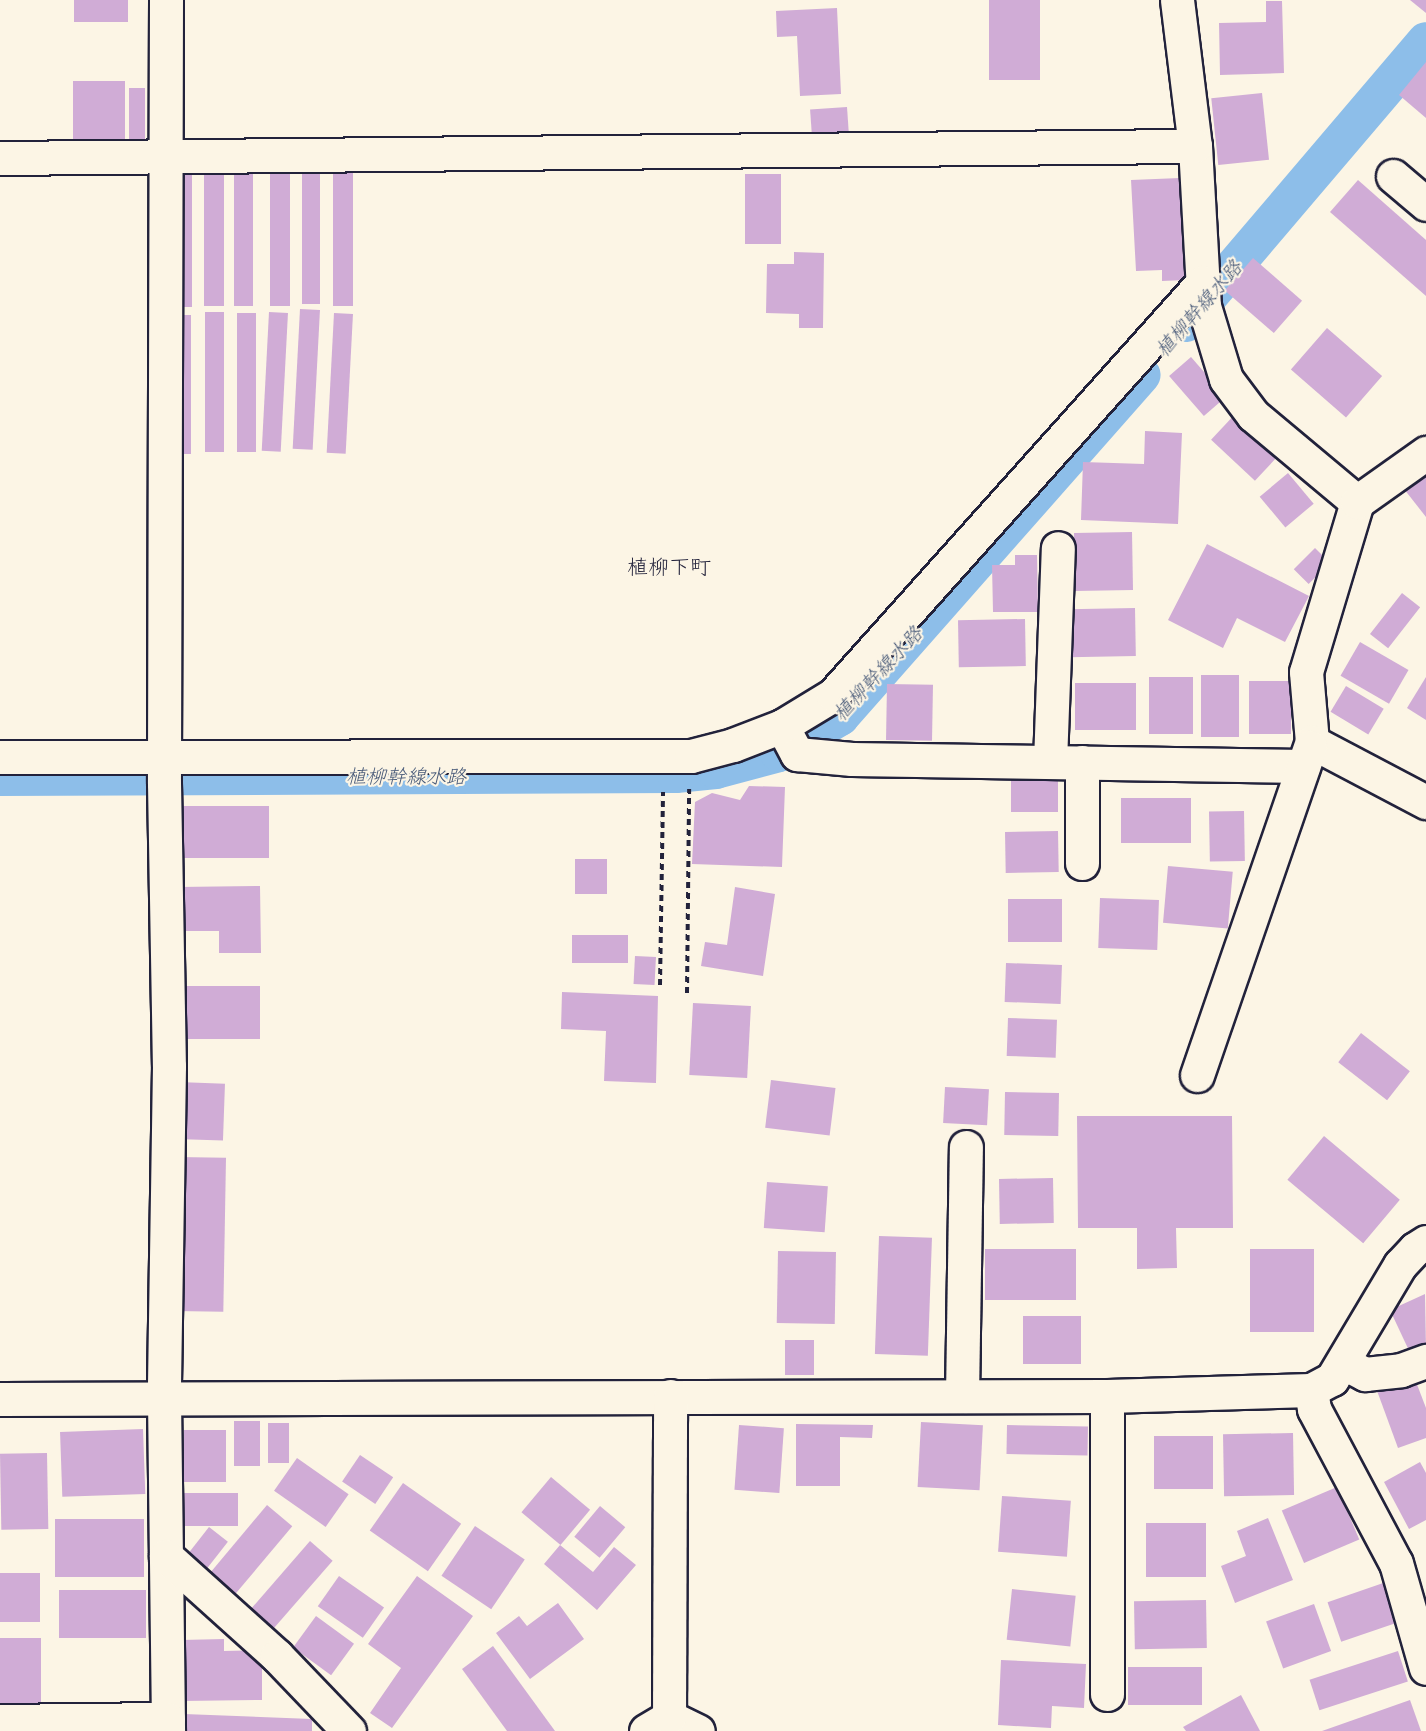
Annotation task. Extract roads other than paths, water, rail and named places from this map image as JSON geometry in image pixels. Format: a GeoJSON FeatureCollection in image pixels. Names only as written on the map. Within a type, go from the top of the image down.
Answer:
{"type":"FeatureCollection","features":[{"type":"Feature","properties":{"kind":"street"},"geometry":{"type":"LineString","coordinates":[[0,1720],[168,1725],[164,1398],[170,1066],[165,768],[166,0]]}},
{"type":"Feature","properties":{"kind":"street"},"geometry":{"type":"LineString","coordinates":[[1177,0],[1195,146],[1204,306],[1227,379],[1253,415],[1357,502]]}},
{"type":"Feature","properties":{"kind":"street"},"geometry":{"type":"LineString","coordinates":[[0,158],[1195,146]]}},
{"type":"Feature","properties":{"kind":"street"},"geometry":{"type":"LineString","coordinates":[[1393,176],[1426,204]]}},
{"type":"Feature","properties":{"kind":"street"},"geometry":{"type":"LineString","coordinates":[[790,740],[1203,282]]}},
{"type":"Feature","properties":{"kind":"street"},"geometry":{"type":"LineString","coordinates":[[1197,1075],[1308,754],[1306,672],[1357,502],[1426,453]]}},
{"type":"Feature","properties":{"kind":"street"},"geometry":{"type":"LineString","coordinates":[[1058,548],[1066,762],[1082,863]]}},
{"type":"Feature","properties":{"kind":"street"},"geometry":{"type":"LineString","coordinates":[[0,757],[165,768],[691,756],[733,746],[790,740],[852,759],[1066,762],[1308,754],[1426,802]]}},
{"type":"Feature","properties":{"kind":"street"},"geometry":{"type":"LineString","coordinates":[[962,1396],[966,1147]]}},
{"type":"Feature","properties":{"kind":"street"},"geometry":{"type":"LineString","coordinates":[[0,1399],[1107,1396],[1311,1390],[1332,1379],[1400,1264],[1426,1242]]}},
{"type":"Feature","properties":{"kind":"street"},"geometry":{"type":"LineString","coordinates":[[1344,1362],[1365,1374],[1401,1370],[1426,1361]]}},
{"type":"Feature","properties":{"kind":"street"},"geometry":{"type":"LineString","coordinates":[[1311,1390],[1314,1409],[1396,1563],[1426,1668]]}},
{"type":"Feature","properties":{"kind":"street"},"geometry":{"type":"LineString","coordinates":[[670,1396],[658,1724],[698,1731]]}},
{"type":"Feature","properties":{"kind":"street"},"geometry":{"type":"LineString","coordinates":[[1107,1396],[1107,1694]]}},
{"type":"Feature","properties":{"kind":"street"},"geometry":{"type":"LineString","coordinates":[[166,1557],[278,1656],[349,1731]]}},
{"type":"Feature","properties":{"kind":"waterway","name":"植柳幹線水路"},"geometry":{"type":"LineString","coordinates":[[1186,323],[1426,41]]}},
{"type":"Feature","properties":{"kind":"waterway","name":"植柳幹線水路"},"geometry":{"type":"LineString","coordinates":[[0,777],[676,774],[716,770],[779,753],[840,717],[1141,375]]}},
{"type":"Feature","properties":{"kind":"district","name":"植柳下町"},"geometry":{"type":"Point","coordinates":[669,566]}}]}
